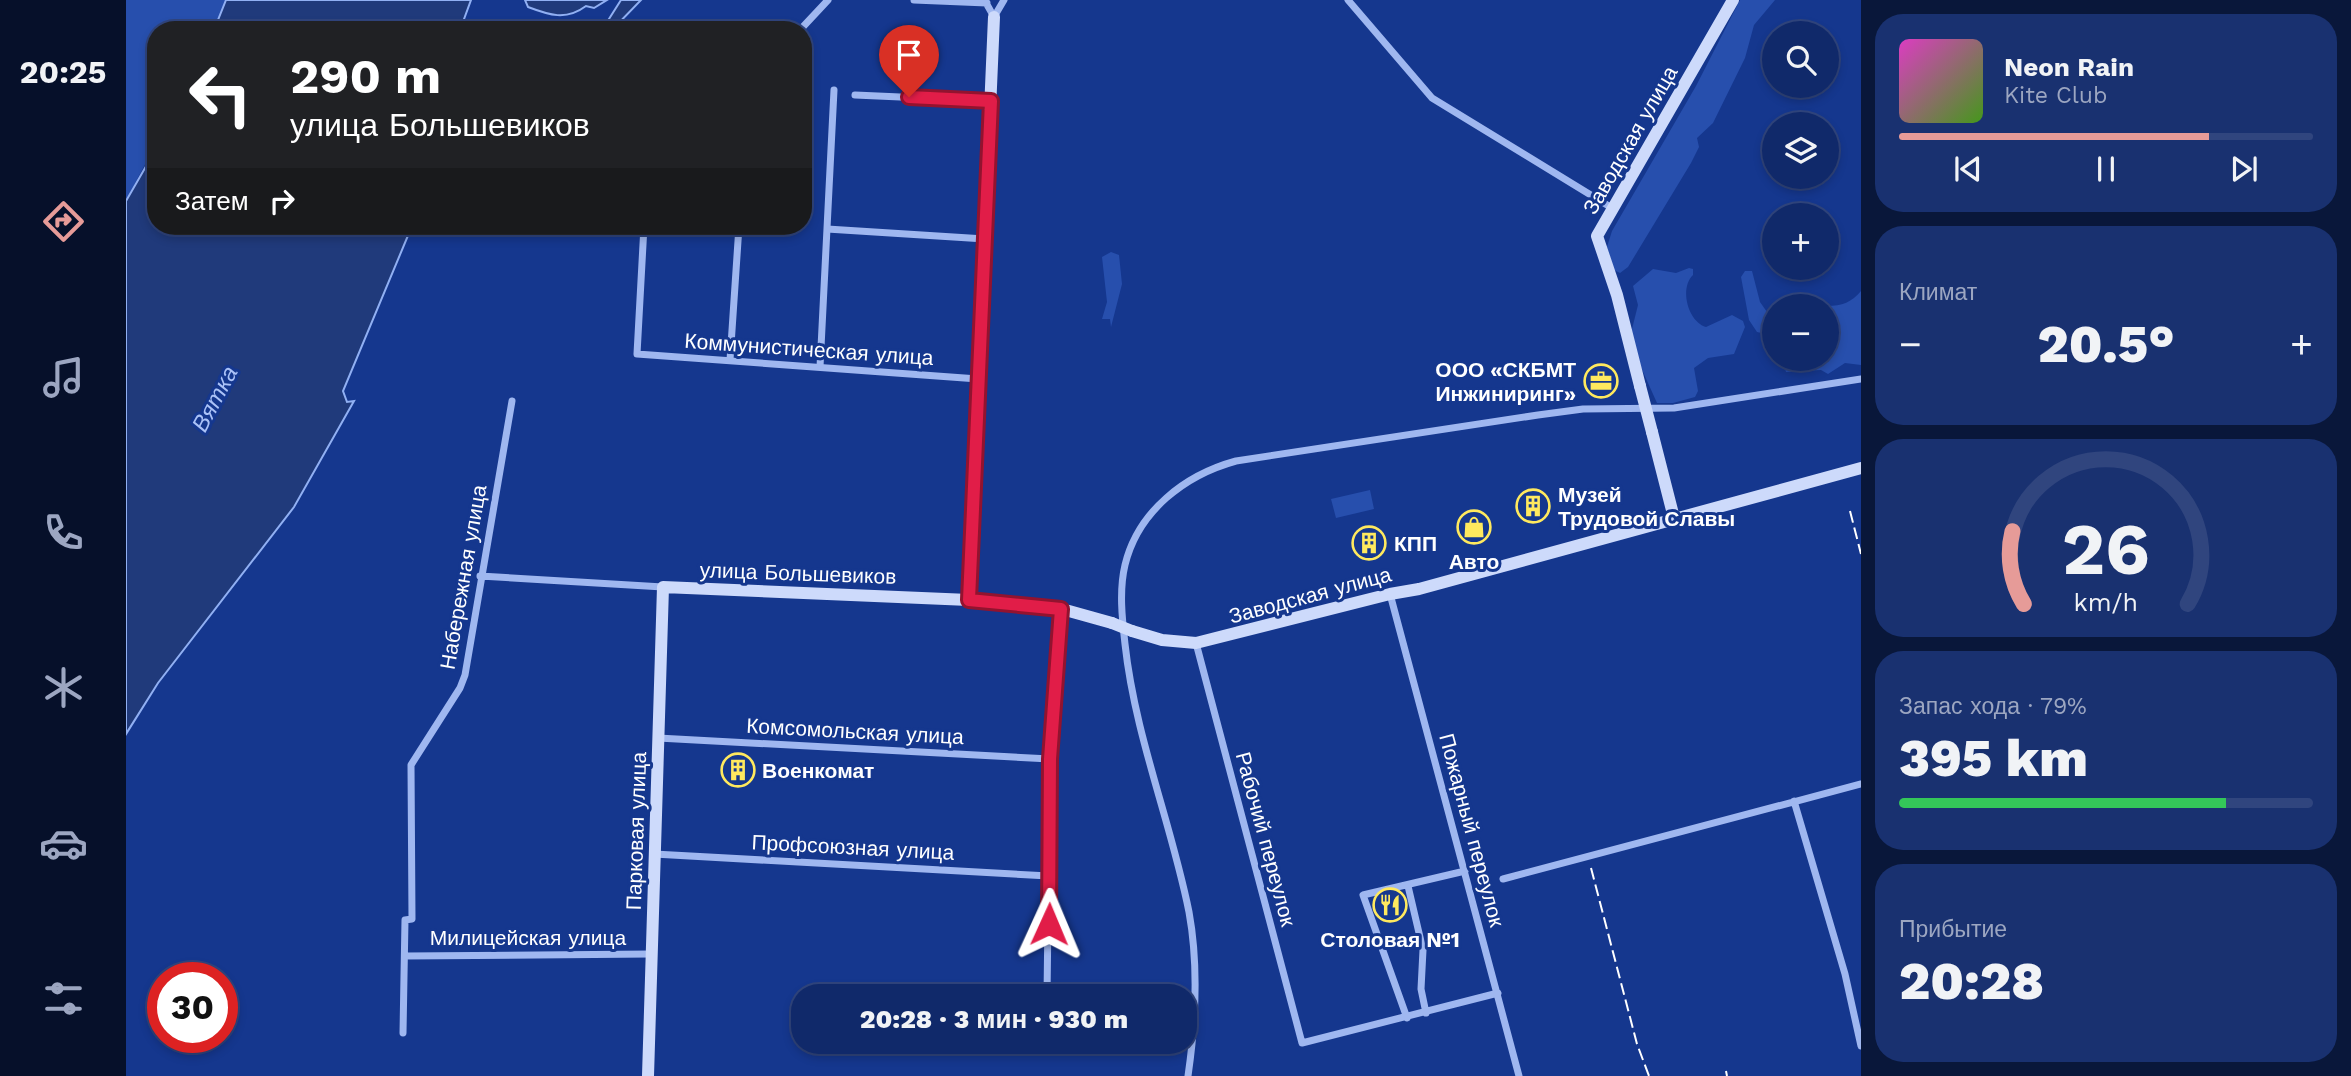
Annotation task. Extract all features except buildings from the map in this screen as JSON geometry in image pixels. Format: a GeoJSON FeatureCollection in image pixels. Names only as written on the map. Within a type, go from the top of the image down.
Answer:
{"type":"FeatureCollection","features":[{"type":"Feature","properties":{"kind":"street"},"geometry":{"type":"LineString","coordinates":[[808,21],[828,0]]}},
{"type":"Feature","properties":{"kind":"street"},"geometry":{"type":"LineString","coordinates":[[914,0],[986,2],[994,17]]}},
{"type":"Feature","properties":{"kind":"street"},"geometry":{"type":"LineString","coordinates":[[969,600],[994,17],[1004,0]]}},
{"type":"Feature","properties":{"kind":"street"},"geometry":{"type":"LineString","coordinates":[[1348,0],[1432,98],[1612,208]]}},
{"type":"Feature","properties":{"kind":"street","name":"Заводская улица"},"geometry":{"type":"LineString","coordinates":[[1674,518],[1617,295],[1597,236],[1733,0]]}},
{"type":"Feature","properties":{"kind":"street"},"geometry":{"type":"LineString","coordinates":[[820,367],[834,90]]}},
{"type":"Feature","properties":{"kind":"street"},"geometry":{"type":"LineString","coordinates":[[855,95],[991,101]]}},
{"type":"Feature","properties":{"kind":"street"},"geometry":{"type":"LineString","coordinates":[[827,229],[985,239]]}},
{"type":"Feature","properties":{"kind":"street","name":"Коммунистическая улица"},"geometry":{"type":"LineString","coordinates":[[644,235],[637,354],[978,379]]}},
{"type":"Feature","properties":{"kind":"street"},"geometry":{"type":"LineString","coordinates":[[730,360],[737,235]]}},
{"type":"Feature","properties":{"kind":"street"},"geometry":{"type":"LineString","coordinates":[[1188,1076],[1195,1003],[1192,930],[1133,704],[1122,607],[1123,579],[1128,554],[1157,508],[1193,477],[1236,461],[1538,415],[1583,410],[1674,408],[1861,379]]}},
{"type":"Feature","properties":{"kind":"street","name":"Набережная улица"},"geometry":{"type":"LineString","coordinates":[[403,1033],[405,920],[412,919],[411,765],[460,688],[467,664],[512,401]]}},
{"type":"Feature","properties":{"kind":"street","name":"Заводская улица"},"geometry":{"type":"LineString","coordinates":[[1112,623],[1161,640],[1196,643],[1419,589],[1861,468]]}},
{"type":"Feature","properties":{"kind":"street","name":"улица Большевиков"},"geometry":{"type":"LineString","coordinates":[[480,576],[969,600],[1061,609],[1112,623]]}},
{"type":"Feature","properties":{"kind":"street","name":"Парковая улица"},"geometry":{"type":"LineString","coordinates":[[648,1076],[663,587]]}},
{"type":"Feature","properties":{"kind":"street","name":"Пожарный переулок"},"geometry":{"type":"LineString","coordinates":[[1390,594],[1519,1076]]}},
{"type":"Feature","properties":{"kind":"street"},"geometry":{"type":"LineString","coordinates":[[1047,984],[1050,759],[1061,609]]}},
{"type":"Feature","properties":{"kind":"street","name":"Рабочий переулок"},"geometry":{"type":"LineString","coordinates":[[1196,643],[1303,1043],[1407,1018]]}},
{"type":"Feature","properties":{"kind":"street","name":"Комсомольская улица"},"geometry":{"type":"LineString","coordinates":[[658,738],[1050,759]]}},
{"type":"Feature","properties":{"kind":"street"},"geometry":{"type":"LineString","coordinates":[[1503,879],[1861,784]]}},
{"type":"Feature","properties":{"kind":"street"},"geometry":{"type":"LineString","coordinates":[[1794,801],[1845,974],[1861,1046]]}},
{"type":"Feature","properties":{"kind":"street","name":"Профсоюзная улица"},"geometry":{"type":"LineString","coordinates":[[654,854],[1049,876]]}},
{"type":"Feature","properties":{"kind":"street"},"geometry":{"type":"LineString","coordinates":[[1465,871],[1363,895],[1407,1018],[1498,993]]}},
{"type":"Feature","properties":{"kind":"street"},"geometry":{"type":"LineString","coordinates":[[1408,886],[1423,950],[1421,989],[1426,1013]]}},
{"type":"Feature","properties":{"kind":"street","name":"Милицейская улица"},"geometry":{"type":"LineString","coordinates":[[405,956],[650,954]]}},
{"type":"Feature","properties":{"kind":"shaded area"},"geometry":{"type":"Polygon","coordinates":[[[126,0],[226,0],[218,21],[147,21],[147,161],[126,200],[126,0]]]}},
{"type":"Feature","properties":{"kind":"shaded area"},"geometry":{"type":"Polygon","coordinates":[[[1740,0],[1775,0],[1754,25],[1745,58],[1713,123],[1697,138],[1699,147],[1691,163],[1628,267],[1620,273],[1614,270],[1607,247],[1612,231],[1696,86],[1740,0]]]}},
{"type":"Feature","properties":{"kind":"shaded area"},"geometry":{"type":"Polygon","coordinates":[[[1111,252],[1119,255],[1122,284],[1111,327],[1110,319],[1102,319],[1107,302],[1102,257],[1111,252]]]}},
{"type":"Feature","properties":{"kind":"shaded area"},"geometry":{"type":"Polygon","coordinates":[[[1653,269],[1676,273],[1693,269],[1693,275],[1686,296],[1694,319],[1706,327],[1732,315],[1743,321],[1745,327],[1734,354],[1708,358],[1694,368],[1698,391],[1695,397],[1673,403],[1657,403],[1639,363],[1631,333],[1638,305],[1633,286],[1653,269]]]}},
{"type":"Feature","properties":{"kind":"shaded area"},"geometry":{"type":"Polygon","coordinates":[[[1745,271],[1752,271],[1762,305],[1762,333],[1757,332],[1749,320],[1741,277],[1745,271]]]}},
{"type":"Feature","properties":{"kind":"shaded area"},"geometry":{"type":"Polygon","coordinates":[[[1861,291],[1861,365],[1845,363],[1839,367],[1839,305],[1854,298],[1861,291]]]}},
{"type":"Feature","properties":{"kind":"shaded area"},"geometry":{"type":"Polygon","coordinates":[[[1370,490],[1374,509],[1336,518],[1331,499],[1370,490]]]}},
{"type":"Feature","properties":{"kind":"water"},"geometry":{"type":"Polygon","coordinates":[[[226,0],[471,0],[463,21],[218,21],[226,0]]]}},
{"type":"Feature","properties":{"kind":"water"},"geometry":{"type":"Polygon","coordinates":[[[525,0],[607,0],[594,8],[586,6],[571,14],[557,15],[528,7],[525,0]]]}},
{"type":"Feature","properties":{"kind":"water"},"geometry":{"type":"Polygon","coordinates":[[[621,0],[641,0],[621,21],[608,21],[621,0]]]}},
{"type":"Feature","properties":{"kind":"water","name":"Вятка"},"geometry":{"type":"Polygon","coordinates":[[[147,165],[147,235],[408,235],[343,391],[347,402],[354,401],[294,507],[158,683],[126,734],[126,201],[147,165]]]}},
{"type":"Feature","properties":{"kind":"railway"},"geometry":{"type":"LineString","coordinates":[[1850,511],[1861,554]]}},
{"type":"Feature","properties":{"kind":"railway"},"geometry":{"type":"LineString","coordinates":[[1591,868],[1637,1044],[1649,1076]]}},
{"type":"Feature","properties":{"kind":"railway"},"geometry":{"type":"LineString","coordinates":[[1726,1071],[1727,1076]]}},
{"type":"Feature","properties":{"kind":"place","name":"ООО «СКБМТ Инжиниринг»"},"geometry":{"type":"Point","coordinates":[1601,381]}},
{"type":"Feature","properties":{"kind":"place","name":"Музей Трудовой Славы"},"geometry":{"type":"Point","coordinates":[1533,506]}},
{"type":"Feature","properties":{"kind":"place","name":"Авто"},"geometry":{"type":"Point","coordinates":[1474,527]}},
{"type":"Feature","properties":{"kind":"place","name":"КПП"},"geometry":{"type":"Point","coordinates":[1369,543]}},
{"type":"Feature","properties":{"kind":"place","name":"Военкомат"},"geometry":{"type":"Point","coordinates":[738,770]}},
{"type":"Feature","properties":{"kind":"place","name":"Столовая №1"},"geometry":{"type":"Point","coordinates":[1390,905]}},
{"type":"Feature","properties":{"kind":"route"},"geometry":{"type":"LineString","coordinates":[[909,97],[991,101],[969,600],[1061,609],[1050,759],[1049,924]]}}]}
